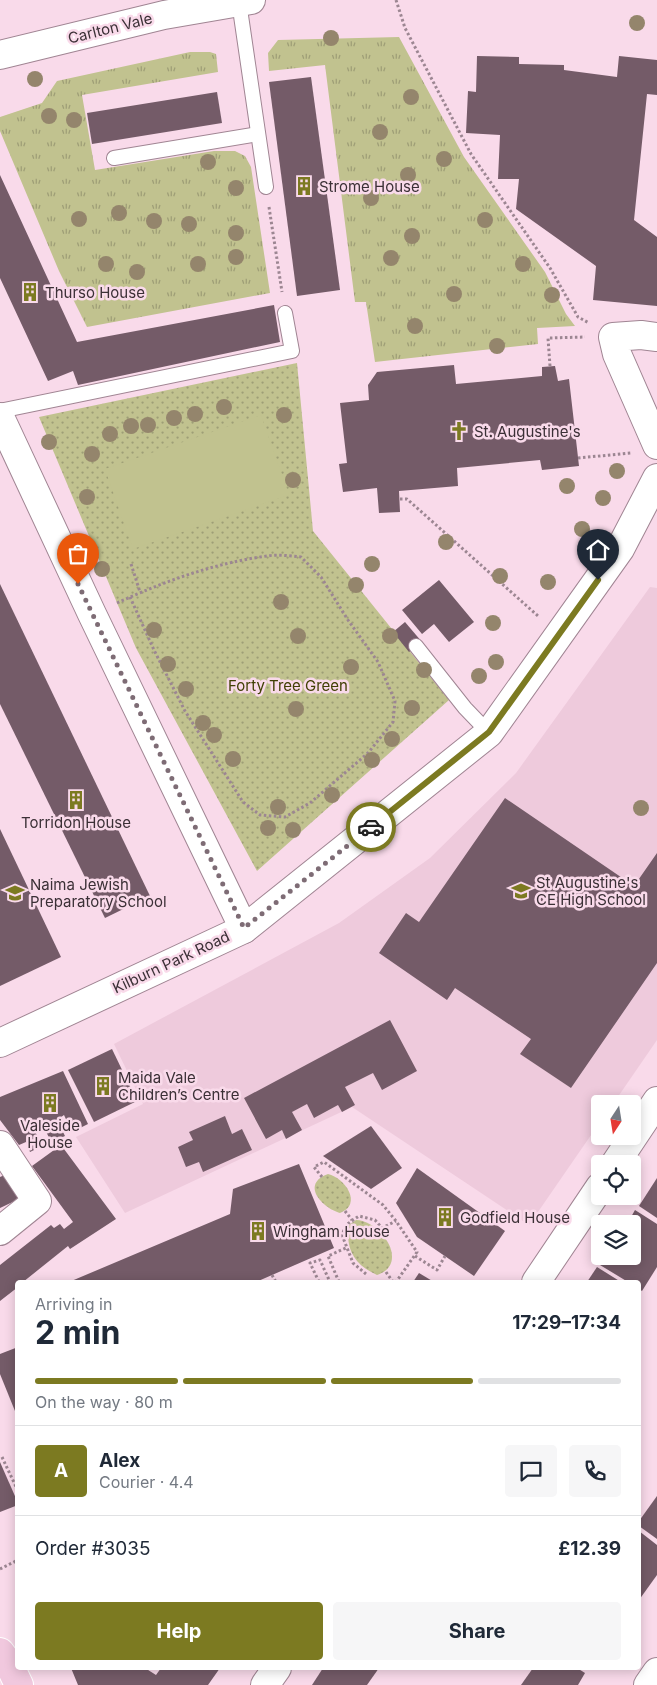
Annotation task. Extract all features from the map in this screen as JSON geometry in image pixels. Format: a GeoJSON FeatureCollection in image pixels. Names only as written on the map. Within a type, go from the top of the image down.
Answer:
{"type":"FeatureCollection","features":[{"type":"Feature","properties":{"kind":"main road"},"geometry":{"type":"LineString","coordinates":[[0,1652],[9,1664],[19,1685]]}},
{"type":"Feature","properties":{"kind":"street","name":"Carlton Vale"},"geometry":{"type":"LineString","coordinates":[[0,55],[164,14],[245,1]]}},
{"type":"Feature","properties":{"kind":"street"},"geometry":{"type":"LineString","coordinates":[[600,337],[641,335],[657,337]]}},
{"type":"Feature","properties":{"kind":"street"},"geometry":{"type":"LineString","coordinates":[[600,337],[617,354],[645,449]]}},
{"type":"Feature","properties":{"kind":"street"},"geometry":{"type":"LineString","coordinates":[[0,418],[92,614],[244,928]]}},
{"type":"Feature","properties":{"kind":"street","name":"Kilburn Park Road"},"geometry":{"type":"LineString","coordinates":[[0,1043],[244,928],[489,732],[620,549],[657,478]]}},
{"type":"Feature","properties":{"kind":"street"},"geometry":{"type":"LineString","coordinates":[[621,1155],[657,1101]]}},
{"type":"Feature","properties":{"kind":"street"},"geometry":{"type":"LineString","coordinates":[[0,1145],[37,1201],[0,1231]]}},
{"type":"Feature","properties":{"kind":"street"},"geometry":{"type":"LineString","coordinates":[[537,1280],[591,1200]]}},
{"type":"Feature","properties":{"kind":"street"},"geometry":{"type":"LineString","coordinates":[[265,1685],[276,1670]]}},
{"type":"Feature","properties":{"kind":"street"},"geometry":{"type":"LineString","coordinates":[[648,1685],[657,1672]]}},
{"type":"Feature","properties":{"kind":"lane"},"geometry":{"type":"LineString","coordinates":[[245,1],[258,134],[266,187]]}},
{"type":"Feature","properties":{"kind":"lane"},"geometry":{"type":"LineString","coordinates":[[114,158],[258,134]]}},
{"type":"Feature","properties":{"kind":"lane"},"geometry":{"type":"LineString","coordinates":[[0,410],[292,351],[284,306]]}},
{"type":"Feature","properties":{"kind":"lane"},"geometry":{"type":"LineString","coordinates":[[416,646],[465,708],[489,732]]}},
{"type":"Feature","properties":{"kind":"path"},"geometry":{"type":"LineString","coordinates":[[396,0],[405,28],[471,154],[550,268],[578,317],[600,337]]}},
{"type":"Feature","properties":{"kind":"path"},"geometry":{"type":"LineString","coordinates":[[266,187],[284,306]]}},
{"type":"Feature","properties":{"kind":"path"},"geometry":{"type":"LineString","coordinates":[[550,366],[548,338],[600,337]]}},
{"type":"Feature","properties":{"kind":"path"},"geometry":{"type":"LineString","coordinates":[[578,458],[645,449]]}},
{"type":"Feature","properties":{"kind":"path"},"geometry":{"type":"LineString","coordinates":[[400,499],[407,499],[542,620]]}},
{"type":"Feature","properties":{"kind":"path"},"geometry":{"type":"LineString","coordinates":[[92,614],[140,592],[191,573],[268,555],[301,557],[321,577],[348,620],[378,662],[395,701],[393,722],[368,753],[310,803],[285,816],[260,815],[242,802],[185,711],[130,597]]}},
{"type":"Feature","properties":{"kind":"path"},"geometry":{"type":"LineString","coordinates":[[131,564],[140,592]]}},
{"type":"Feature","properties":{"kind":"path"},"geometry":{"type":"LineString","coordinates":[[322,1176],[314,1167],[324,1162],[383,1205],[396,1221],[417,1252],[397,1280]]}},
{"type":"Feature","properties":{"kind":"path"},"geometry":{"type":"LineString","coordinates":[[345,1211],[352,1220]]}},
{"type":"Feature","properties":{"kind":"path"},"geometry":{"type":"LineString","coordinates":[[366,1274],[353,1263],[346,1248],[342,1235],[346,1225],[359,1216],[375,1220],[382,1228],[396,1221]]}},
{"type":"Feature","properties":{"kind":"path"},"geometry":{"type":"LineString","coordinates":[[338,1280],[328,1256],[346,1248]]}},
{"type":"Feature","properties":{"kind":"path"},"geometry":{"type":"LineString","coordinates":[[415,1256],[437,1270],[445,1256]]}},
{"type":"Feature","properties":{"kind":"path"},"geometry":{"type":"LineString","coordinates":[[318,1280],[310,1263],[320,1260],[329,1280]]}},
{"type":"Feature","properties":{"kind":"path"},"geometry":{"type":"LineString","coordinates":[[386,1272],[393,1280]]}},
{"type":"Feature","properties":{"kind":"path"},"geometry":{"type":"LineString","coordinates":[[272,1275],[275,1280]]}},
{"type":"Feature","properties":{"kind":"path"},"geometry":{"type":"LineString","coordinates":[[2,1457],[15,1485]]}},
{"type":"Feature","properties":{"kind":"path"},"geometry":{"type":"LineString","coordinates":[[0,1569],[15,1562]]}},
{"type":"Feature","properties":{"kind":"shaded area","name":"St Augustine's CE High School"},"geometry":{"type":"Polygon","coordinates":[[[650,587],[657,588],[657,1040],[619,1095],[591,1095],[591,1135],[529,1225],[352,1107],[125,1213],[76,1137],[143,1104],[114,1044],[339,923],[430,858],[516,773],[650,587]]]}},
{"type":"Feature","properties":{"kind":"green space"},"geometry":{"type":"Polygon","coordinates":[[[399,37],[464,157],[545,272],[566,314],[575,326],[537,328],[538,344],[375,362],[366,302],[355,302],[325,65],[269,71],[268,53],[278,40],[399,37]]]}},
{"type":"Feature","properties":{"kind":"green space"},"geometry":{"type":"Polygon","coordinates":[[[190,52],[210,52],[216,54],[218,72],[82,95],[95,170],[214,151],[235,151],[245,156],[251,167],[270,293],[87,327],[59,271],[0,131],[0,117],[42,103],[57,81],[190,52]]]}},
{"type":"Feature","properties":{"kind":"green space","name":"Forty Tree Green"},"geometry":{"type":"Polygon","coordinates":[[[297,363],[313,531],[449,700],[257,871],[136,648],[39,417],[297,363]]]}},
{"type":"Feature","properties":{"kind":"green space"},"geometry":{"type":"Polygon","coordinates":[[[261,415],[289,495],[133,549],[105,469],[261,415]]]}},
{"type":"Feature","properties":{"kind":"green space"},"geometry":{"type":"Polygon","coordinates":[[[328,1174],[334,1176],[345,1186],[351,1198],[347,1209],[340,1213],[321,1201],[315,1189],[320,1178],[328,1174]]]}},
{"type":"Feature","properties":{"kind":"green space"},"geometry":{"type":"Polygon","coordinates":[[[356,1220],[366,1222],[375,1227],[389,1244],[392,1253],[391,1262],[387,1270],[377,1275],[357,1261],[350,1249],[349,1225],[356,1220]]]}},
{"type":"Feature","properties":{"kind":"building"},"geometry":{"type":"Polygon","coordinates":[[[477,56],[519,57],[519,64],[564,65],[564,70],[617,77],[619,56],[657,60],[657,95],[647,94],[634,220],[657,237],[657,306],[593,300],[596,266],[516,209],[519,179],[498,179],[500,135],[466,133],[468,91],[476,92],[477,56]]]}},
{"type":"Feature","properties":{"kind":"building","name":"Strome House"},"geometry":{"type":"Polygon","coordinates":[[[311,77],[340,290],[297,296],[269,82],[311,77]]]}},
{"type":"Feature","properties":{"kind":"building"},"geometry":{"type":"Polygon","coordinates":[[[217,92],[222,123],[92,144],[87,113],[217,92]]]}},
{"type":"Feature","properties":{"kind":"building","name":"Thurso House"},"geometry":{"type":"Polygon","coordinates":[[[0,175],[77,342],[274,305],[280,342],[78,385],[73,371],[48,381],[0,278],[0,175]]]}},
{"type":"Feature","properties":{"kind":"building","name":"St. Augustine's"},"geometry":{"type":"Polygon","coordinates":[[[454,365],[456,384],[542,376],[542,367],[555,366],[558,381],[569,379],[579,466],[542,470],[540,460],[457,468],[458,486],[399,491],[400,512],[379,513],[377,488],[343,492],[339,464],[347,463],[340,403],[369,400],[368,385],[377,372],[454,365]]]}},
{"type":"Feature","properties":{"kind":"building"},"geometry":{"type":"Polygon","coordinates":[[[439,580],[474,622],[449,642],[434,624],[422,634],[402,610],[439,580]]]}},
{"type":"Feature","properties":{"kind":"building","name":"Torridon House"},"geometry":{"type":"Polygon","coordinates":[[[0,584],[150,896],[105,918],[0,704],[0,584]]]}},
{"type":"Feature","properties":{"kind":"building"},"geometry":{"type":"Polygon","coordinates":[[[405,622],[422,642],[409,652],[393,632],[405,622]]]}},
{"type":"Feature","properties":{"kind":"building"},"geometry":{"type":"Polygon","coordinates":[[[505,798],[634,886],[657,853],[657,963],[571,1088],[520,1054],[531,1039],[455,988],[447,1000],[379,953],[406,913],[419,922],[505,798]]]}},
{"type":"Feature","properties":{"kind":"building","name":"Naima Jewish Preparatory School"},"geometry":{"type":"Polygon","coordinates":[[[0,829],[61,957],[0,986],[0,829]]]}},
{"type":"Feature","properties":{"kind":"building"},"geometry":{"type":"Polygon","coordinates":[[[390,1020],[417,1071],[382,1090],[373,1073],[345,1087],[355,1105],[342,1112],[338,1105],[314,1118],[307,1104],[292,1112],[302,1130],[286,1139],[282,1130],[266,1139],[244,1098],[390,1020]]]}},
{"type":"Feature","properties":{"kind":"building","name":"Maida Vale Children’s Centre"},"geometry":{"type":"Polygon","coordinates":[[[112,1049],[137,1101],[94,1122],[68,1070],[112,1049]]]}},
{"type":"Feature","properties":{"kind":"building","name":"Valeside House"},"geometry":{"type":"Polygon","coordinates":[[[63,1071],[88,1124],[72,1132],[64,1115],[57,1120],[65,1136],[51,1142],[43,1125],[34,1129],[42,1146],[30,1152],[26,1142],[19,1145],[0,1120],[0,1097],[63,1071]]]}},
{"type":"Feature","properties":{"kind":"building"},"geometry":{"type":"Polygon","coordinates":[[[225,1116],[232,1134],[242,1129],[252,1150],[203,1172],[199,1162],[186,1167],[178,1147],[193,1140],[189,1132],[225,1116]]]}},
{"type":"Feature","properties":{"kind":"building"},"geometry":{"type":"Polygon","coordinates":[[[371,1126],[402,1168],[371,1189],[323,1156],[371,1126]]]}},
{"type":"Feature","properties":{"kind":"building"},"geometry":{"type":"Polygon","coordinates":[[[61,1145],[116,1219],[70,1249],[68,1246],[26,1280],[15,1280],[15,1289],[0,1301],[0,1265],[51,1225],[54,1228],[60,1224],[64,1229],[73,1222],[32,1166],[61,1145]]]}},
{"type":"Feature","properties":{"kind":"building","name":"Wingham House"},"geometry":{"type":"Polygon","coordinates":[[[299,1164],[334,1248],[261,1280],[74,1280],[230,1214],[233,1189],[299,1164]]]}},
{"type":"Feature","properties":{"kind":"building","name":"Godfield House"},"geometry":{"type":"Polygon","coordinates":[[[417,1168],[505,1231],[474,1276],[417,1237],[396,1203],[417,1168]]]}},
{"type":"Feature","properties":{"kind":"building"},"geometry":{"type":"Polygon","coordinates":[[[7,1174],[19,1199],[0,1208],[0,1177],[7,1174]]]}},
{"type":"Feature","properties":{"kind":"building"},"geometry":{"type":"Polygon","coordinates":[[[657,1178],[657,1218],[639,1206],[657,1178]]]}},
{"type":"Feature","properties":{"kind":"building"},"geometry":{"type":"Polygon","coordinates":[[[635,1210],[657,1224],[657,1267],[642,1291],[641,1280],[625,1280],[600,1265],[641,1265],[641,1215],[632,1215],[635,1210]]]}},
{"type":"Feature","properties":{"kind":"building"},"geometry":{"type":"Polygon","coordinates":[[[597,1267],[618,1280],[588,1280],[597,1267]]]}},
{"type":"Feature","properties":{"kind":"building"},"geometry":{"type":"Polygon","coordinates":[[[419,1273],[431,1280],[414,1280],[419,1273]]]}},
{"type":"Feature","properties":{"kind":"building"},"geometry":{"type":"Polygon","coordinates":[[[15,1348],[15,1411],[0,1374],[0,1354],[15,1348]]]}},
{"type":"Feature","properties":{"kind":"building"},"geometry":{"type":"Polygon","coordinates":[[[0,1462],[15,1496],[15,1506],[0,1512],[0,1462]]]}},
{"type":"Feature","properties":{"kind":"building"},"geometry":{"type":"Polygon","coordinates":[[[657,1496],[657,1539],[641,1527],[641,1518],[657,1496]]]}},
{"type":"Feature","properties":{"kind":"building"},"geometry":{"type":"Polygon","coordinates":[[[641,1533],[657,1545],[657,1575],[641,1597],[641,1533]]]}},
{"type":"Feature","properties":{"kind":"building"},"geometry":{"type":"Polygon","coordinates":[[[72,1670],[148,1670],[156,1675],[160,1670],[219,1670],[208,1685],[78,1685],[72,1670]]]}},
{"type":"Feature","properties":{"kind":"building"},"geometry":{"type":"Polygon","coordinates":[[[322,1670],[378,1670],[367,1685],[312,1685],[322,1670]]]}},
{"type":"Feature","properties":{"kind":"building"},"geometry":{"type":"Polygon","coordinates":[[[532,1670],[580,1670],[585,1673],[578,1685],[521,1685],[532,1670]]]}},
{"type":"Feature","properties":{"kind":"way so far"},"geometry":{"type":"LineString","coordinates":[[78,584],[244,928],[371,827]]}},
{"type":"Feature","properties":{"kind":"place","name":"Strome House"},"geometry":{"type":"Point","coordinates":[304,186]}},
{"type":"Feature","properties":{"kind":"place","name":"Thurso House"},"geometry":{"type":"Point","coordinates":[30,292]}},
{"type":"Feature","properties":{"kind":"place","name":"St. Augustine's"},"geometry":{"type":"Point","coordinates":[459,431]}},
{"type":"Feature","properties":{"kind":"place","name":"Torridon House"},"geometry":{"type":"Point","coordinates":[76,800]}},
{"type":"Feature","properties":{"kind":"place","name":"St Augustine's CE High School"},"geometry":{"type":"Point","coordinates":[521,891]}},
{"type":"Feature","properties":{"kind":"place","name":"Naima Jewish Preparatory School"},"geometry":{"type":"Point","coordinates":[15,893]}},
{"type":"Feature","properties":{"kind":"place","name":"Maida Vale Children’s Centre"},"geometry":{"type":"Point","coordinates":[103,1086]}},
{"type":"Feature","properties":{"kind":"place","name":"Valeside House"},"geometry":{"type":"Point","coordinates":[50,1103]}},
{"type":"Feature","properties":{"kind":"place","name":"Godfield House"},"geometry":{"type":"Point","coordinates":[445,1217]}},
{"type":"Feature","properties":{"kind":"place","name":"Wingham House"},"geometry":{"type":"Point","coordinates":[258,1231]}},
{"type":"Feature","properties":{"kind":"route"},"geometry":{"type":"LineString","coordinates":[[371,827],[489,732],[598,580]]}}]}
